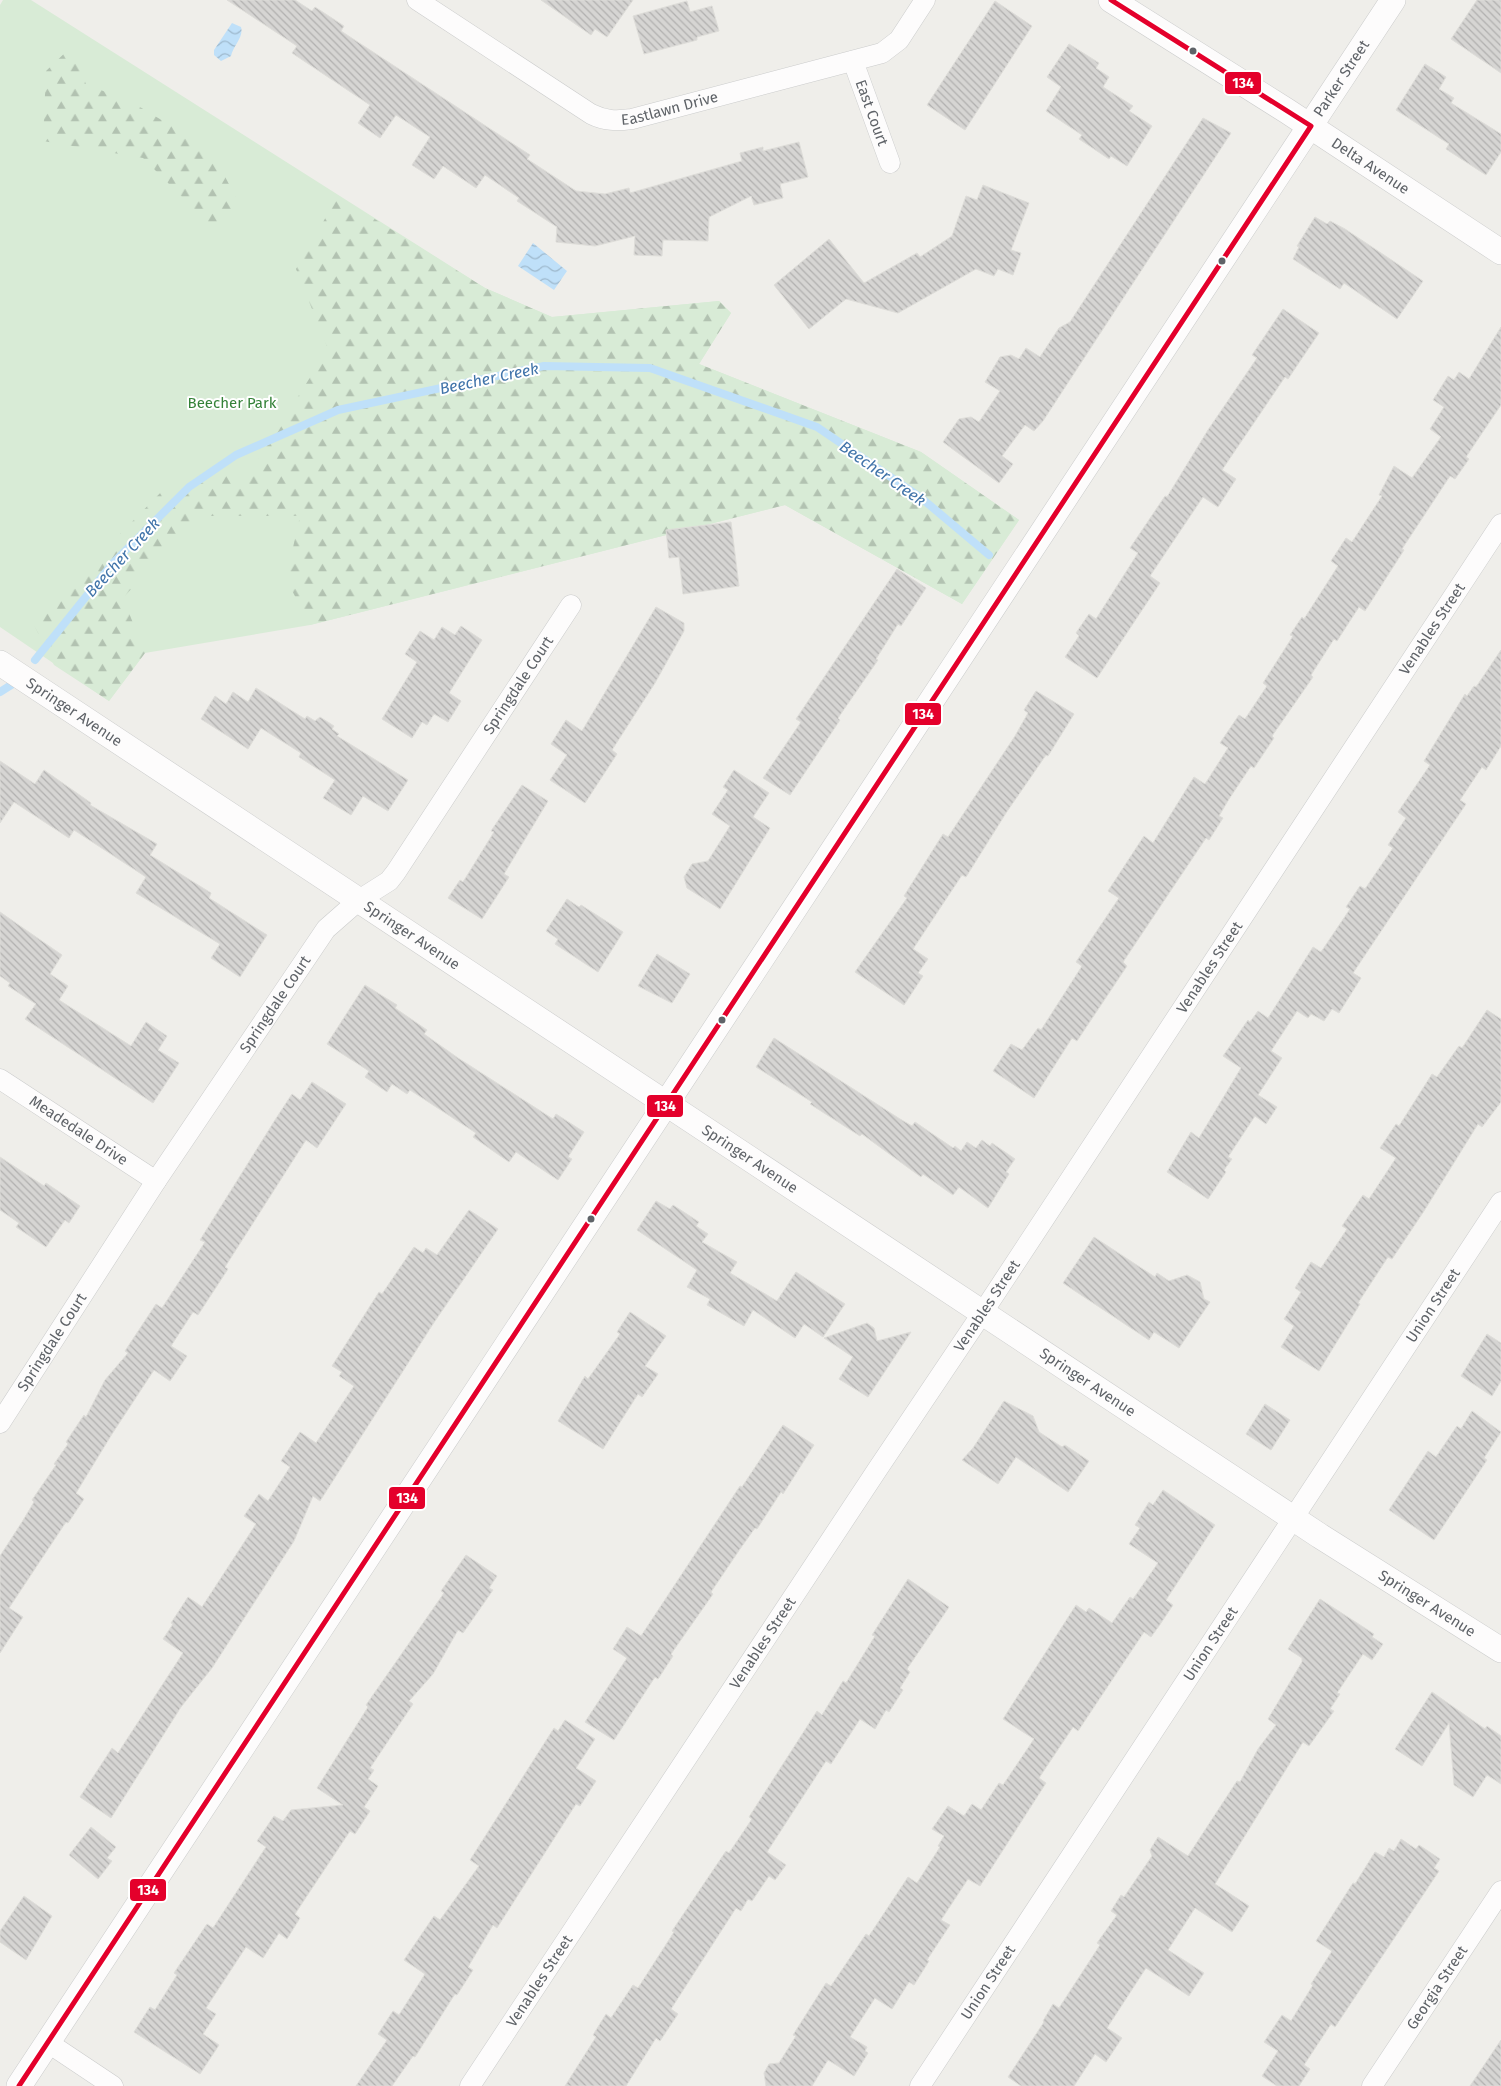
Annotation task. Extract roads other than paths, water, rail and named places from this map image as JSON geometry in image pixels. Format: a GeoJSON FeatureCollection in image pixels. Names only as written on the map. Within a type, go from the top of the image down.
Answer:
{"type":"FeatureCollection","features":[{"type":"Feature","properties":{"kind":"street","name":"Eastlawn Drive"},"geometry":{"type":"LineString","coordinates":[[417,0],[591,114],[607,120],[632,119],[882,53],[894,45],[925,0]]}},
{"type":"Feature","properties":{"kind":"street","name":"Delta Avenue"},"geometry":{"type":"LineString","coordinates":[[1111,0],[1310,126],[1501,252]]}},
{"type":"Feature","properties":{"kind":"street","name":"Parker Street"},"geometry":{"type":"LineString","coordinates":[[19,2086],[1394,0]]}},
{"type":"Feature","properties":{"kind":"street","name":"East Court"},"geometry":{"type":"LineString","coordinates":[[853,61],[890,163]]}},
{"type":"Feature","properties":{"kind":"street","name":"Venables Street"},"geometry":{"type":"LineString","coordinates":[[470,2086],[876,1470],[983,1312],[1501,524]]}},
{"type":"Feature","properties":{"kind":"street","name":"Springdale Court"},"geometry":{"type":"LineString","coordinates":[[0,1423],[156,1181],[326,930],[360,900],[389,881],[396,872],[571,604]]}},
{"type":"Feature","properties":{"kind":"street","name":"Springer Avenue"},"geometry":{"type":"LineString","coordinates":[[0,663],[1294,1518],[1501,1650]]}},
{"type":"Feature","properties":{"kind":"street","name":"Meadedale Drive"},"geometry":{"type":"LineString","coordinates":[[0,1079],[156,1181]]}},
{"type":"Feature","properties":{"kind":"street","name":"Union Street"},"geometry":{"type":"LineString","coordinates":[[920,2086],[1501,1202]]}},
{"type":"Feature","properties":{"kind":"street","name":"Georgia Street"},"geometry":{"type":"LineString","coordinates":[[1372,2086],[1501,1891]]}},
{"type":"Feature","properties":{"kind":"street"},"geometry":{"type":"LineString","coordinates":[[47,2042],[113,2086]]}},
{"type":"Feature","properties":{"kind":"water"},"geometry":{"type":"Polygon","coordinates":[[[232,23],[241,27],[240,38],[231,56],[221,61],[214,55],[214,50],[232,23]]]}},
{"type":"Feature","properties":{"kind":"water"},"geometry":{"type":"Polygon","coordinates":[[[533,243],[567,271],[554,290],[518,266],[533,243]]]}},
{"type":"Feature","properties":{"kind":"waterway","name":"Beecher Creek"},"geometry":{"type":"LineString","coordinates":[[35,660],[113,563],[189,487],[236,455],[338,410],[544,366],[650,368],[817,427],[920,497],[989,555]]}},
{"type":"Feature","properties":{"kind":"waterway","name":"Beecher Creek"},"geometry":{"type":"LineString","coordinates":[[0,692],[19,680]]}},
{"type":"Feature","properties":{"kind":"park label","name":"Beecher Park"},"geometry":{"type":"Point","coordinates":[232,403]}}]}
